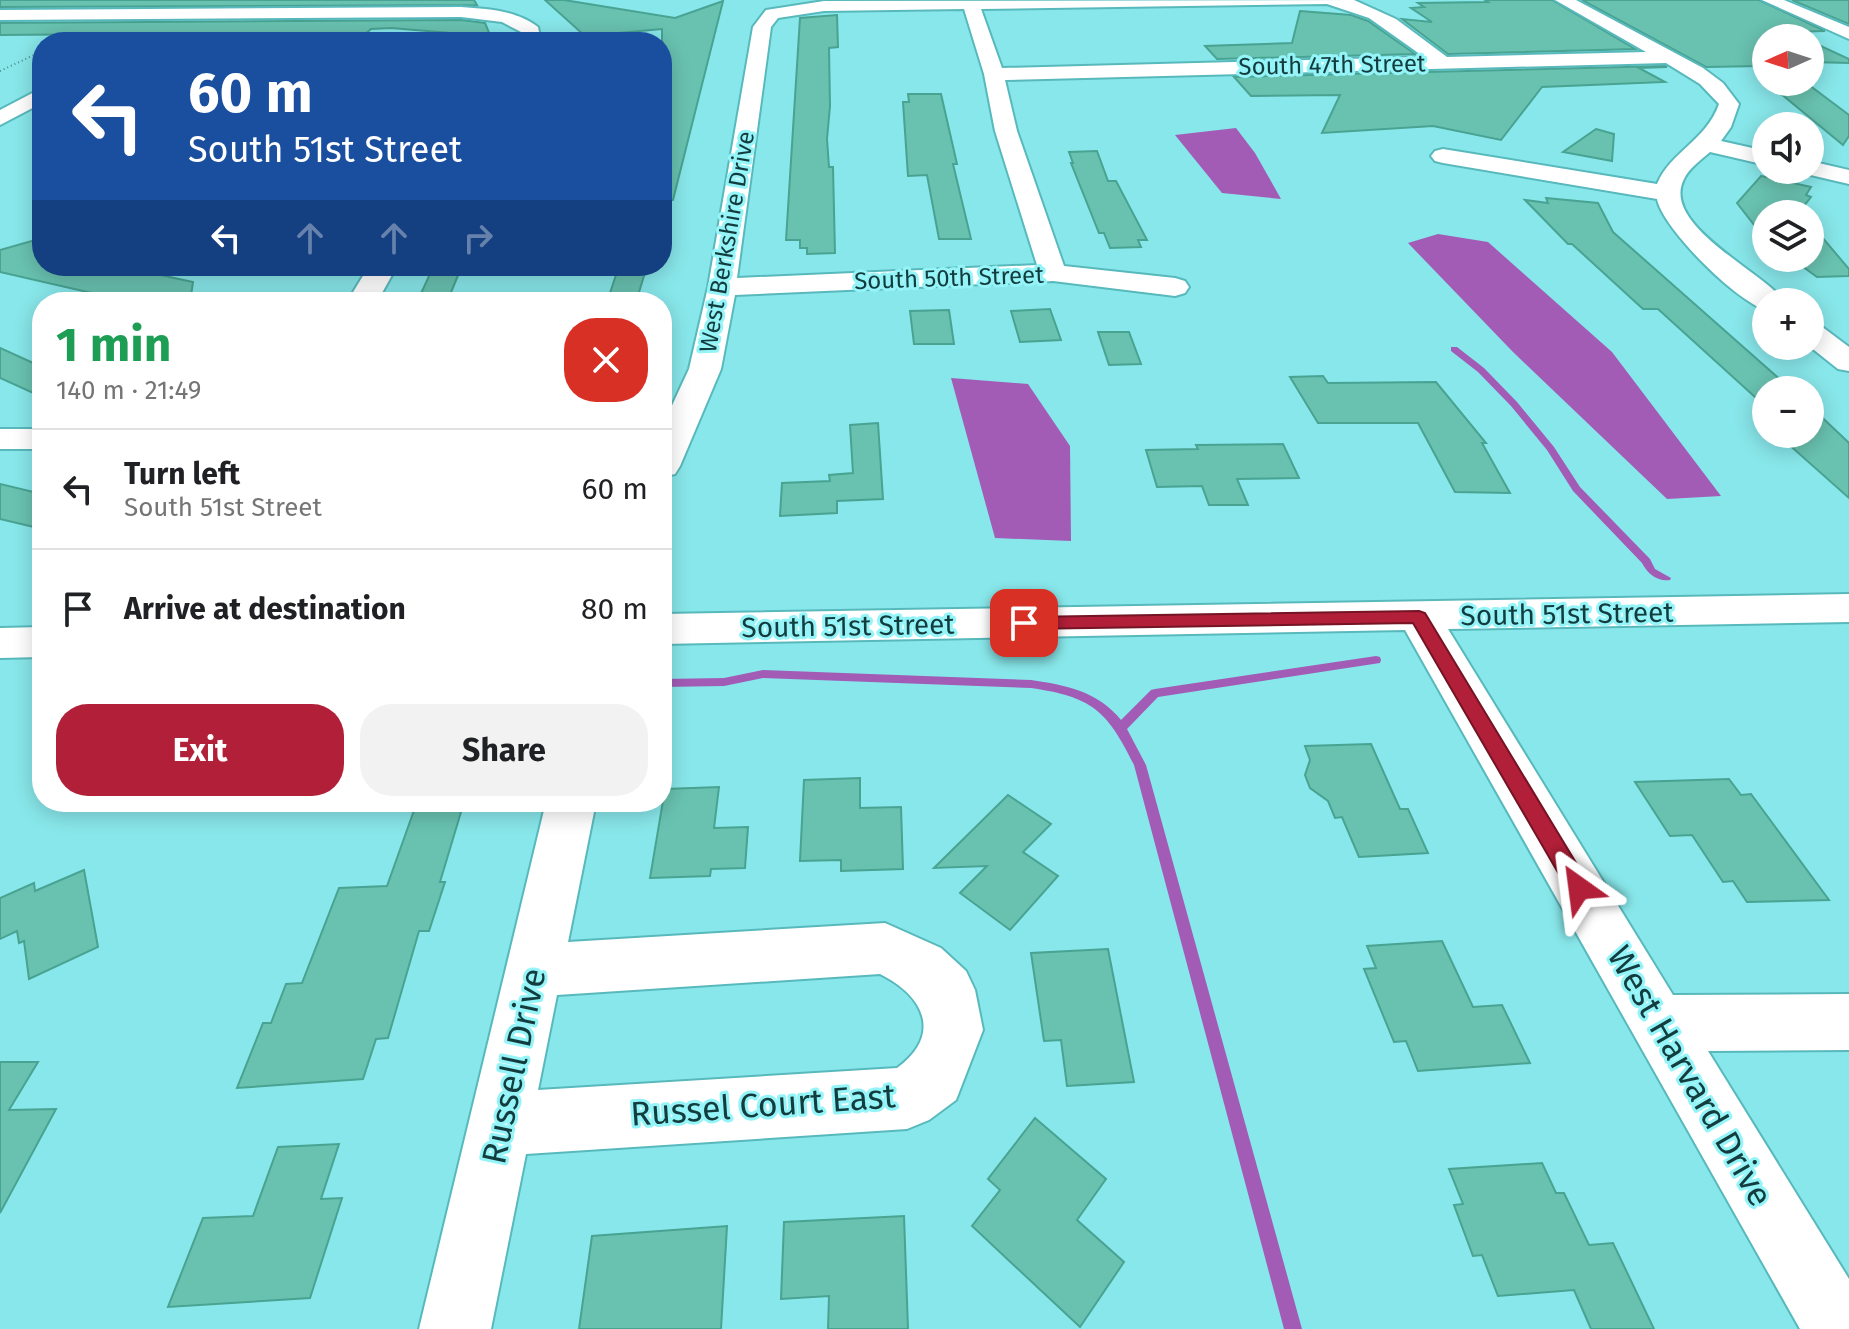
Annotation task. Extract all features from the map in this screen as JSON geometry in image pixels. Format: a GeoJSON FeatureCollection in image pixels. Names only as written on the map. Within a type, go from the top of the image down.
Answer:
{"type":"FeatureCollection","features":[{"type":"Feature","properties":{"kind":"street"},"geometry":{"type":"LineString","coordinates":[[1053,273],[1006,131],[994,74],[971,4],[1333,0],[1372,11],[1443,63]]}},
{"type":"Feature","properties":{"kind":"street"},"geometry":{"type":"LineString","coordinates":[[1563,0],[1710,80],[1729,104],[1725,123],[1707,145],[1671,177],[1666,193],[1672,214],[1697,242],[1753,288]]}},
{"type":"Feature","properties":{"kind":"street"},"geometry":{"type":"LineString","coordinates":[[1770,0],[1849,34]]}},
{"type":"Feature","properties":{"kind":"street","name":"West Berkshire Drive"},"geometry":{"type":"LineString","coordinates":[[672,443],[705,369],[722,287],[762,27],[772,14],[824,6],[971,4]]}},
{"type":"Feature","properties":{"kind":"street"},"geometry":{"type":"LineString","coordinates":[[0,15],[461,12],[501,16],[523,24],[532,32]]}},
{"type":"Feature","properties":{"kind":"street"},"geometry":{"type":"LineString","coordinates":[[312,32],[336,13]]}},
{"type":"Feature","properties":{"kind":"street","name":"South 47th Street"},"geometry":{"type":"LineString","coordinates":[[994,74],[1670,57]]}},
{"type":"Feature","properties":{"kind":"street"},"geometry":{"type":"LineString","coordinates":[[0,119],[32,100]]}},
{"type":"Feature","properties":{"kind":"street"},"geometry":{"type":"LineString","coordinates":[[0,119],[10,121],[0,128]]}},
{"type":"Feature","properties":{"kind":"street"},"geometry":{"type":"LineString","coordinates":[[1707,145],[1752,155]]}},
{"type":"Feature","properties":{"kind":"street"},"geometry":{"type":"LineString","coordinates":[[1443,156],[1666,193]]}},
{"type":"Feature","properties":{"kind":"street"},"geometry":{"type":"LineString","coordinates":[[1824,171],[1849,177]]}},
{"type":"Feature","properties":{"kind":"street","name":"South 50th Street"},"geometry":{"type":"LineString","coordinates":[[722,287],[1053,273],[1175,287]]}},
{"type":"Feature","properties":{"kind":"street"},"geometry":{"type":"LineString","coordinates":[[1824,343],[1849,362]]}},
{"type":"Feature","properties":{"kind":"street"},"geometry":{"type":"LineString","coordinates":[[0,439],[32,439]]}},
{"type":"Feature","properties":{"kind":"street","name":"South 51st Street"},"geometry":{"type":"LineString","coordinates":[[672,629],[1849,608]]}},
{"type":"Feature","properties":{"kind":"street","name":"West Harvard Drive"},"geometry":{"type":"LineString","coordinates":[[1419,617],[1839,1329]]}},
{"type":"Feature","properties":{"kind":"street"},"geometry":{"type":"LineString","coordinates":[[0,643],[32,642]]}},
{"type":"Feature","properties":{"kind":"street","name":"Russell Drive"},"geometry":{"type":"LineString","coordinates":[[455,1329],[569,812]]}},
{"type":"Feature","properties":{"kind":"street","name":"Russel Court East"},"geometry":{"type":"LineString","coordinates":[[502,1124],[907,1098],[934,1078],[953,1030],[946,990],[921,966],[885,948],[536,970]]}},
{"type":"Feature","properties":{"kind":"street"},"geometry":{"type":"LineString","coordinates":[[1660,1023],[1849,1022]]}},
{"type":"Feature","properties":{"kind":"path"},"geometry":{"type":"LineString","coordinates":[[0,71],[32,56]]}},
{"type":"Feature","properties":{"kind":"shaded area"},"geometry":{"type":"Polygon","coordinates":[[[1236,128],[1255,153],[1281,199],[1222,193],[1175,135],[1236,128]]]}},
{"type":"Feature","properties":{"kind":"shaded area"},"geometry":{"type":"Polygon","coordinates":[[[1438,234],[1488,242],[1612,352],[1721,496],[1667,499],[1513,352],[1408,243],[1438,234]]]}},
{"type":"Feature","properties":{"kind":"shaded area"},"geometry":{"type":"Polygon","coordinates":[[[951,378],[1028,384],[1070,446],[1071,541],[995,538],[951,378]]]}},
{"type":"Feature","properties":{"kind":"building"},"geometry":{"type":"Polygon","coordinates":[[[0,0],[474,0],[477,5],[0,7],[0,0]]]}},
{"type":"Feature","properties":{"kind":"building"},"geometry":{"type":"Polygon","coordinates":[[[545,0],[564,0],[675,18],[723,1],[673,200],[672,32],[662,32],[662,29],[581,32],[545,0]]]}},
{"type":"Feature","properties":{"kind":"building"},"geometry":{"type":"Polygon","coordinates":[[[1485,0],[1552,0],[1635,49],[1448,54],[1402,19],[1432,22],[1411,8],[1424,7],[1418,3],[1488,2],[1485,0]]]}},
{"type":"Feature","properties":{"kind":"building"},"geometry":{"type":"Polygon","coordinates":[[[1582,0],[1759,0],[1810,24],[1752,24],[1752,66],[1706,67],[1582,0]]]}},
{"type":"Feature","properties":{"kind":"building"},"geometry":{"type":"Polygon","coordinates":[[[1792,0],[1849,0],[1849,24],[1792,0]]]}},
{"type":"Feature","properties":{"kind":"building"},"geometry":{"type":"Polygon","coordinates":[[[1300,11],[1351,15],[1368,21],[1415,54],[1217,59],[1205,46],[1292,43],[1300,11]]]}},
{"type":"Feature","properties":{"kind":"building"},"geometry":{"type":"Polygon","coordinates":[[[837,15],[838,47],[829,48],[827,139],[829,167],[833,167],[835,253],[807,254],[807,248],[800,248],[800,240],[786,240],[800,18],[837,15]]]}},
{"type":"Feature","properties":{"kind":"building"},"geometry":{"type":"Polygon","coordinates":[[[461,20],[485,23],[489,32],[391,28],[368,32],[32,32],[32,35],[0,35],[0,23],[461,20]]]}},
{"type":"Feature","properties":{"kind":"building"},"geometry":{"type":"Polygon","coordinates":[[[1824,47],[1849,59],[1849,63],[1824,62],[1824,47]]]}},
{"type":"Feature","properties":{"kind":"building"},"geometry":{"type":"Polygon","coordinates":[[[1665,66],[1639,68],[1665,82],[1542,87],[1501,140],[1433,126],[1322,133],[1340,95],[1251,96],[1234,77],[1665,66]]]}},
{"type":"Feature","properties":{"kind":"building"},"geometry":{"type":"Polygon","coordinates":[[[908,94],[941,94],[957,164],[953,164],[971,239],[939,239],[927,175],[908,176],[903,102],[909,102],[908,94]]]}},
{"type":"Feature","properties":{"kind":"building"},"geometry":{"type":"Polygon","coordinates":[[[1784,96],[1824,96],[1849,115],[1849,136],[1843,145],[1824,129],[1824,112],[1803,112],[1784,96]]]}},
{"type":"Feature","properties":{"kind":"building"},"geometry":{"type":"Polygon","coordinates":[[[1596,129],[1614,134],[1612,161],[1563,152],[1596,129]]]}},
{"type":"Feature","properties":{"kind":"building"},"geometry":{"type":"Polygon","coordinates":[[[1097,151],[1108,181],[1116,181],[1147,240],[1138,240],[1141,247],[1110,248],[1104,233],[1099,233],[1069,152],[1097,151]]]}},
{"type":"Feature","properties":{"kind":"building"},"geometry":{"type":"Polygon","coordinates":[[[1754,184],[1811,187],[1806,195],[1811,197],[1809,200],[1752,200],[1752,222],[1737,203],[1754,184]]]}},
{"type":"Feature","properties":{"kind":"building"},"geometry":{"type":"Polygon","coordinates":[[[1546,198],[1598,203],[1613,232],[1752,355],[1752,360],[1758,360],[1776,376],[1752,376],[1752,394],[1658,309],[1643,309],[1572,244],[1568,244],[1525,200],[1548,203],[1546,198]]]}},
{"type":"Feature","properties":{"kind":"building"},"geometry":{"type":"Polygon","coordinates":[[[1824,240],[1849,269],[1849,276],[1817,277],[1810,272],[1824,272],[1824,240]]]}},
{"type":"Feature","properties":{"kind":"building"},"geometry":{"type":"Polygon","coordinates":[[[32,241],[32,276],[165,276],[193,282],[192,292],[87,292],[0,272],[0,250],[32,241]]]}},
{"type":"Feature","properties":{"kind":"building"},"geometry":{"type":"Polygon","coordinates":[[[429,276],[458,276],[451,292],[422,292],[429,276]]]}},
{"type":"Feature","properties":{"kind":"building"},"geometry":{"type":"Polygon","coordinates":[[[616,276],[644,276],[639,292],[610,292],[616,276]]]}},
{"type":"Feature","properties":{"kind":"building"},"geometry":{"type":"Polygon","coordinates":[[[1050,309],[1061,340],[1020,342],[1011,311],[1050,309]]]}},
{"type":"Feature","properties":{"kind":"building"},"geometry":{"type":"Polygon","coordinates":[[[949,310],[954,344],[914,344],[910,311],[949,310]]]}},
{"type":"Feature","properties":{"kind":"building"},"geometry":{"type":"Polygon","coordinates":[[[1098,332],[1129,332],[1141,364],[1109,365],[1098,332]]]}},
{"type":"Feature","properties":{"kind":"building"},"geometry":{"type":"Polygon","coordinates":[[[0,348],[32,362],[32,392],[0,378],[0,348]]]}},
{"type":"Feature","properties":{"kind":"building"},"geometry":{"type":"Polygon","coordinates":[[[1323,376],[1328,383],[1436,382],[1486,443],[1482,443],[1510,493],[1455,492],[1418,423],[1318,423],[1290,377],[1323,376]]]}},
{"type":"Feature","properties":{"kind":"building"},"geometry":{"type":"Polygon","coordinates":[[[1824,419],[1849,443],[1849,498],[1793,448],[1824,448],[1824,419]]]}},
{"type":"Feature","properties":{"kind":"building"},"geometry":{"type":"Polygon","coordinates":[[[878,423],[883,499],[837,501],[837,513],[780,516],[782,483],[830,481],[829,475],[853,473],[850,425],[878,423]]]}},
{"type":"Feature","properties":{"kind":"building"},"geometry":{"type":"Polygon","coordinates":[[[1283,444],[1299,478],[1237,479],[1248,505],[1209,505],[1202,486],[1157,487],[1146,450],[1198,449],[1196,445],[1283,444]]]}},
{"type":"Feature","properties":{"kind":"building"},"geometry":{"type":"Polygon","coordinates":[[[0,484],[32,492],[32,527],[0,519],[0,484]]]}},
{"type":"Feature","properties":{"kind":"building"},"geometry":{"type":"Polygon","coordinates":[[[1371,744],[1400,809],[1408,809],[1428,853],[1359,857],[1342,817],[1335,818],[1328,801],[1310,788],[1305,775],[1310,760],[1305,746],[1371,744]]]}},
{"type":"Feature","properties":{"kind":"building"},"geometry":{"type":"Polygon","coordinates":[[[860,778],[860,808],[901,807],[903,869],[841,871],[841,860],[800,861],[804,780],[860,778]]]}},
{"type":"Feature","properties":{"kind":"building"},"geometry":{"type":"Polygon","coordinates":[[[1729,779],[1741,795],[1751,794],[1829,900],[1747,902],[1733,881],[1723,882],[1692,835],[1670,836],[1635,782],[1729,779]]]}},
{"type":"Feature","properties":{"kind":"building"},"geometry":{"type":"Polygon","coordinates":[[[719,787],[714,828],[748,827],[745,868],[711,869],[710,876],[650,878],[661,812],[672,812],[672,789],[719,787]]]}},
{"type":"Feature","properties":{"kind":"building"},"geometry":{"type":"Polygon","coordinates":[[[1008,795],[1051,824],[1023,852],[1058,876],[1010,930],[960,893],[987,866],[934,868],[1008,795]]]}},
{"type":"Feature","properties":{"kind":"building"},"geometry":{"type":"Polygon","coordinates":[[[413,812],[461,812],[440,882],[445,882],[429,931],[419,931],[388,1038],[376,1039],[363,1079],[237,1088],[263,1023],[271,1023],[286,984],[302,983],[339,888],[387,886],[413,812]]]}},
{"type":"Feature","properties":{"kind":"building"},"geometry":{"type":"Polygon","coordinates":[[[84,870],[98,947],[29,979],[24,941],[19,943],[17,931],[0,939],[0,898],[34,883],[35,891],[84,870]]]}},
{"type":"Feature","properties":{"kind":"building"},"geometry":{"type":"Polygon","coordinates":[[[1442,941],[1473,1007],[1502,1005],[1530,1063],[1418,1071],[1406,1041],[1394,1042],[1364,969],[1376,968],[1367,946],[1442,941]]]}},
{"type":"Feature","properties":{"kind":"building"},"geometry":{"type":"Polygon","coordinates":[[[1108,949],[1134,1082],[1067,1086],[1061,1040],[1044,1041],[1031,953],[1108,949]]]}},
{"type":"Feature","properties":{"kind":"building"},"geometry":{"type":"Polygon","coordinates":[[[0,1062],[38,1062],[9,1110],[56,1109],[0,1213],[0,1062]]]}},
{"type":"Feature","properties":{"kind":"building"},"geometry":{"type":"Polygon","coordinates":[[[1035,1118],[1106,1179],[1077,1220],[1124,1262],[1080,1327],[972,1226],[1000,1190],[988,1179],[1035,1118]]]}},
{"type":"Feature","properties":{"kind":"building"},"geometry":{"type":"Polygon","coordinates":[[[339,1144],[321,1199],[342,1198],[310,1298],[168,1307],[203,1218],[253,1216],[278,1147],[339,1144]]]}},
{"type":"Feature","properties":{"kind":"building"},"geometry":{"type":"Polygon","coordinates":[[[1542,1163],[1556,1193],[1564,1193],[1589,1245],[1613,1243],[1654,1329],[1591,1329],[1574,1290],[1498,1296],[1482,1255],[1473,1256],[1454,1205],[1463,1204],[1449,1169],[1542,1163]]]}},
{"type":"Feature","properties":{"kind":"building"},"geometry":{"type":"Polygon","coordinates":[[[904,1216],[908,1329],[828,1329],[829,1296],[781,1299],[784,1222],[904,1216]]]}},
{"type":"Feature","properties":{"kind":"building"},"geometry":{"type":"Polygon","coordinates":[[[727,1226],[721,1329],[579,1329],[592,1236],[727,1226]]]}},
{"type":"Feature","properties":{"kind":"waterway"},"geometry":{"type":"LineString","coordinates":[[1454,349],[1481,370],[1514,404],[1551,449],[1576,489],[1646,561],[1651,571],[1666,578]]}},
{"type":"Feature","properties":{"kind":"waterway"},"geometry":{"type":"LineString","coordinates":[[1122,726],[1155,693],[1376,660]]}},
{"type":"Feature","properties":{"kind":"waterway"},"geometry":{"type":"LineString","coordinates":[[672,683],[724,682],[763,674],[1031,684],[1072,692],[1100,705],[1111,716],[1140,765],[1293,1329]]}},
{"type":"Feature","properties":{"kind":"route"},"geometry":{"type":"LineString","coordinates":[[1024,623],[1419,617],[1579,888]]}}]}
